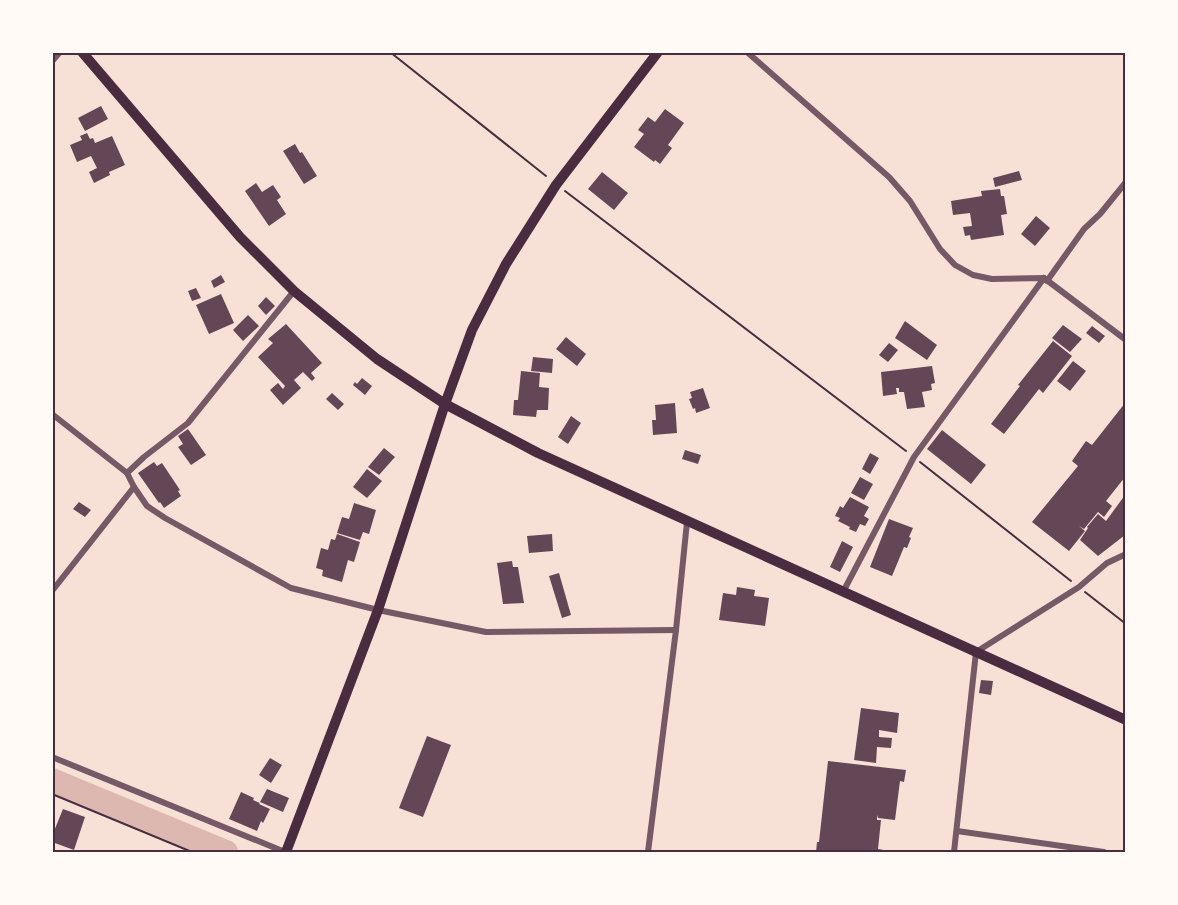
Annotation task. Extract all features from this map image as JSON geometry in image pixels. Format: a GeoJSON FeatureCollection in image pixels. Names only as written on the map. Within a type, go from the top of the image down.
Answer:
{"type":"FeatureCollection","features":[{"type":"Feature","properties":{"kind":"main road"},"geometry":{"type":"LineString","coordinates":[[82,52],[240,237],[294,291],[376,359],[445,404],[538,453],[1125,720]]}},
{"type":"Feature","properties":{"kind":"main road"},"geometry":{"type":"LineString","coordinates":[[285,852],[378,610],[445,404],[472,330],[506,264],[556,184],[658,52]]}},
{"type":"Feature","properties":{"kind":"street"},"geometry":{"type":"LineString","coordinates":[[52,59],[58,52]]}},
{"type":"Feature","properties":{"kind":"street"},"geometry":{"type":"LineString","coordinates":[[747,52],[890,177],[910,201],[940,249],[955,265],[973,275],[992,279],[1045,279],[1125,340]]}},
{"type":"Feature","properties":{"kind":"street"},"geometry":{"type":"LineString","coordinates":[[843,592],[914,457],[1045,279],[1084,229],[1100,214],[1125,183]]}},
{"type":"Feature","properties":{"kind":"street"},"geometry":{"type":"LineString","coordinates":[[127,472],[188,423],[294,291]]}},
{"type":"Feature","properties":{"kind":"street"},"geometry":{"type":"LineString","coordinates":[[52,414],[127,472],[147,506],[291,588],[378,610],[486,632],[676,630]]}},
{"type":"Feature","properties":{"kind":"street"},"geometry":{"type":"LineString","coordinates":[[52,591],[134,487]]}},
{"type":"Feature","properties":{"kind":"street"},"geometry":{"type":"LineString","coordinates":[[648,852],[687,522]]}},
{"type":"Feature","properties":{"kind":"street"},"geometry":{"type":"LineString","coordinates":[[954,852],[976,652],[1079,587],[1107,563],[1125,554]]}},
{"type":"Feature","properties":{"kind":"street"},"geometry":{"type":"LineString","coordinates":[[52,757],[285,852]]}},
{"type":"Feature","properties":{"kind":"street"},"geometry":{"type":"LineString","coordinates":[[957,831],[1104,852]]}},
{"type":"Feature","properties":{"kind":"path"},"geometry":{"type":"LineString","coordinates":[[390,52],[556,184],[914,457],[1125,624]]}},
{"type":"Feature","properties":{"kind":"path"},"geometry":{"type":"LineString","coordinates":[[52,794],[192,852]]}},
{"type":"Feature","properties":{"kind":"building"},"geometry":{"type":"Polygon","coordinates":[[[101,106],[108,119],[85,131],[78,118],[101,106]]]}},
{"type":"Feature","properties":{"kind":"building"},"geometry":{"type":"Polygon","coordinates":[[[665,109],[684,123],[668,145],[672,148],[660,164],[634,147],[644,134],[638,130],[648,117],[655,122],[665,109]]]}},
{"type":"Feature","properties":{"kind":"building"},"geometry":{"type":"Polygon","coordinates":[[[87,133],[95,143],[112,136],[125,165],[109,172],[110,175],[94,183],[89,172],[97,168],[91,156],[77,162],[70,145],[82,140],[80,136],[87,133]]]}},
{"type":"Feature","properties":{"kind":"building"},"geometry":{"type":"Polygon","coordinates":[[[295,144],[317,176],[304,184],[283,151],[295,144]]]}},
{"type":"Feature","properties":{"kind":"building"},"geometry":{"type":"Polygon","coordinates":[[[1019,171],[1022,180],[995,187],[993,178],[1019,171]]]}},
{"type":"Feature","properties":{"kind":"building"},"geometry":{"type":"Polygon","coordinates":[[[602,172],[628,193],[614,210],[588,189],[602,172]]]}},
{"type":"Feature","properties":{"kind":"building"},"geometry":{"type":"Polygon","coordinates":[[[256,183],[262,192],[273,185],[281,197],[277,200],[286,214],[269,226],[245,191],[256,183]]]}},
{"type":"Feature","properties":{"kind":"building"},"geometry":{"type":"Polygon","coordinates":[[[1000,189],[1001,196],[1004,196],[1007,214],[1001,215],[1004,235],[971,240],[970,235],[965,236],[963,227],[972,226],[970,213],[953,215],[951,201],[982,196],[981,191],[1000,189]]]}},
{"type":"Feature","properties":{"kind":"building"},"geometry":{"type":"Polygon","coordinates":[[[1036,216],[1050,228],[1035,246],[1021,234],[1036,216]]]}},
{"type":"Feature","properties":{"kind":"building"},"geometry":{"type":"Polygon","coordinates":[[[221,275],[225,282],[214,288],[211,281],[221,275]]]}},
{"type":"Feature","properties":{"kind":"building"},"geometry":{"type":"Polygon","coordinates":[[[196,288],[201,298],[192,301],[188,291],[196,288]]]}},
{"type":"Feature","properties":{"kind":"building"},"geometry":{"type":"Polygon","coordinates":[[[221,294],[234,323],[209,334],[196,305],[221,294]]]}},
{"type":"Feature","properties":{"kind":"building"},"geometry":{"type":"Polygon","coordinates":[[[266,297],[275,306],[266,315],[258,306],[266,297]]]}},
{"type":"Feature","properties":{"kind":"building"},"geometry":{"type":"Polygon","coordinates":[[[248,315],[259,326],[243,341],[233,330],[248,315]]]}},
{"type":"Feature","properties":{"kind":"building"},"geometry":{"type":"Polygon","coordinates":[[[905,321],[937,345],[927,360],[895,338],[905,321]]]}},
{"type":"Feature","properties":{"kind":"building"},"geometry":{"type":"Polygon","coordinates":[[[286,324],[322,363],[311,373],[315,378],[312,381],[303,372],[294,380],[301,388],[283,405],[270,390],[278,383],[283,389],[285,386],[258,357],[273,343],[268,339],[286,324]]]}},
{"type":"Feature","properties":{"kind":"building"},"geometry":{"type":"Polygon","coordinates":[[[1063,325],[1082,339],[1070,352],[1052,338],[1063,325]]]}},
{"type":"Feature","properties":{"kind":"building"},"geometry":{"type":"Polygon","coordinates":[[[1092,326],[1105,336],[1099,343],[1086,333],[1092,326]]]}},
{"type":"Feature","properties":{"kind":"building"},"geometry":{"type":"Polygon","coordinates":[[[566,337],[586,354],[577,366],[556,349],[566,337]]]}},
{"type":"Feature","properties":{"kind":"building"},"geometry":{"type":"Polygon","coordinates":[[[1053,341],[1072,356],[1043,393],[1039,389],[1004,434],[991,424],[1053,341]]]}},
{"type":"Feature","properties":{"kind":"building"},"geometry":{"type":"Polygon","coordinates":[[[889,343],[898,350],[888,362],[879,355],[889,343]]]}},
{"type":"Feature","properties":{"kind":"building"},"geometry":{"type":"Polygon","coordinates":[[[533,357],[553,359],[552,373],[531,371],[533,357]]]}},
{"type":"Feature","properties":{"kind":"building"},"geometry":{"type":"Polygon","coordinates":[[[1073,361],[1086,371],[1070,391],[1057,381],[1073,361]]]}},
{"type":"Feature","properties":{"kind":"building"},"geometry":{"type":"Polygon","coordinates":[[[932,366],[935,383],[931,384],[932,390],[922,392],[925,407],[907,409],[904,392],[899,392],[899,388],[896,388],[897,394],[883,396],[881,372],[932,366]]]}},
{"type":"Feature","properties":{"kind":"building"},"geometry":{"type":"Polygon","coordinates":[[[521,371],[540,373],[539,387],[549,388],[548,410],[537,410],[536,417],[513,415],[514,400],[518,400],[521,371]]]}},
{"type":"Feature","properties":{"kind":"building"},"geometry":{"type":"Polygon","coordinates":[[[362,378],[372,386],[365,395],[353,385],[362,378]]]}},
{"type":"Feature","properties":{"kind":"building"},"geometry":{"type":"Polygon","coordinates":[[[703,388],[710,408],[696,413],[689,399],[692,398],[690,392],[703,388]]]}},
{"type":"Feature","properties":{"kind":"building"},"geometry":{"type":"Polygon","coordinates":[[[332,393],[344,404],[338,410],[326,399],[332,393]]]}},
{"type":"Feature","properties":{"kind":"building"},"geometry":{"type":"Polygon","coordinates":[[[675,403],[677,433],[653,435],[652,420],[656,420],[655,405],[675,403]]]}},
{"type":"Feature","properties":{"kind":"building"},"geometry":{"type":"Polygon","coordinates":[[[1125,403],[1125,477],[1106,501],[1112,506],[1104,517],[1098,512],[1084,529],[1079,526],[1085,531],[1069,551],[1032,522],[1078,466],[1072,461],[1086,441],[1092,445],[1125,403]]]}},
{"type":"Feature","properties":{"kind":"building"},"geometry":{"type":"Polygon","coordinates":[[[571,416],[581,423],[568,444],[558,437],[571,416]]]}},
{"type":"Feature","properties":{"kind":"building"},"geometry":{"type":"Polygon","coordinates":[[[188,429],[206,455],[191,465],[178,447],[183,444],[178,436],[188,429]]]}},
{"type":"Feature","properties":{"kind":"building"},"geometry":{"type":"Polygon","coordinates":[[[942,430],[986,465],[971,484],[927,449],[942,430]]]}},
{"type":"Feature","properties":{"kind":"building"},"geometry":{"type":"Polygon","coordinates":[[[384,448],[395,457],[379,475],[368,467],[384,448]]]}},
{"type":"Feature","properties":{"kind":"building"},"geometry":{"type":"Polygon","coordinates":[[[685,450],[701,455],[698,464],[682,459],[685,450]]]}},
{"type":"Feature","properties":{"kind":"building"},"geometry":{"type":"Polygon","coordinates":[[[870,453],[879,458],[870,474],[862,469],[870,453]]]}},
{"type":"Feature","properties":{"kind":"building"},"geometry":{"type":"Polygon","coordinates":[[[154,462],[157,466],[162,463],[180,490],[178,491],[181,496],[164,508],[138,473],[154,462]]]}},
{"type":"Feature","properties":{"kind":"building"},"geometry":{"type":"Polygon","coordinates":[[[367,469],[382,481],[367,498],[353,487],[367,469]]]}},
{"type":"Feature","properties":{"kind":"building"},"geometry":{"type":"Polygon","coordinates":[[[860,477],[873,484],[864,500],[851,493],[860,477]]]}},
{"type":"Feature","properties":{"kind":"building"},"geometry":{"type":"Polygon","coordinates":[[[1125,495],[1125,535],[1098,556],[1080,540],[1098,514],[1106,521],[1125,495]]]}},
{"type":"Feature","properties":{"kind":"building"},"geometry":{"type":"Polygon","coordinates":[[[850,497],[869,507],[864,516],[869,519],[865,526],[860,524],[856,532],[838,521],[840,518],[835,516],[840,506],[843,508],[850,497]]]}},
{"type":"Feature","properties":{"kind":"building"},"geometry":{"type":"Polygon","coordinates":[[[79,502],[91,510],[85,517],[73,509],[79,502]]]}},
{"type":"Feature","properties":{"kind":"building"},"geometry":{"type":"Polygon","coordinates":[[[354,503],[376,510],[369,534],[363,532],[360,540],[337,533],[342,517],[349,519],[354,503]]]}},
{"type":"Feature","properties":{"kind":"building"},"geometry":{"type":"Polygon","coordinates":[[[889,519],[913,528],[907,548],[904,547],[892,576],[870,567],[889,519]]]}},
{"type":"Feature","properties":{"kind":"building"},"geometry":{"type":"Polygon","coordinates":[[[337,534],[360,542],[354,562],[348,560],[342,582],[322,576],[323,570],[316,568],[321,548],[328,550],[331,539],[335,540],[337,534]]]}},
{"type":"Feature","properties":{"kind":"building"},"geometry":{"type":"Polygon","coordinates":[[[552,534],[553,551],[529,553],[527,536],[552,534]]]}},
{"type":"Feature","properties":{"kind":"building"},"geometry":{"type":"Polygon","coordinates":[[[842,541],[853,547],[840,572],[830,567],[842,541]]]}},
{"type":"Feature","properties":{"kind":"building"},"geometry":{"type":"Polygon","coordinates":[[[512,561],[513,567],[518,567],[524,603],[503,604],[497,563],[512,561]]]}},
{"type":"Feature","properties":{"kind":"building"},"geometry":{"type":"Polygon","coordinates":[[[559,573],[571,615],[562,618],[549,576],[559,573]]]}},
{"type":"Feature","properties":{"kind":"building"},"geometry":{"type":"Polygon","coordinates":[[[737,587],[755,590],[754,596],[769,598],[765,626],[719,620],[723,593],[736,595],[737,587]]]}},
{"type":"Feature","properties":{"kind":"building"},"geometry":{"type":"Polygon","coordinates":[[[981,680],[993,681],[991,695],[979,693],[981,680]]]}},
{"type":"Feature","properties":{"kind":"building"},"geometry":{"type":"Polygon","coordinates":[[[861,708],[899,713],[897,733],[879,730],[879,737],[892,738],[891,748],[877,747],[876,763],[854,760],[861,708]]]}},
{"type":"Feature","properties":{"kind":"building"},"geometry":{"type":"Polygon","coordinates":[[[427,736],[451,745],[423,817],[399,808],[427,736]]]}},
{"type":"Feature","properties":{"kind":"building"},"geometry":{"type":"Polygon","coordinates":[[[270,758],[282,765],[271,783],[259,775],[270,758]]]}},
{"type":"Feature","properties":{"kind":"building"},"geometry":{"type":"Polygon","coordinates":[[[828,761],[906,770],[904,782],[900,781],[895,820],[878,818],[877,815],[877,820],[881,820],[878,849],[884,852],[816,852],[828,761]]]}},
{"type":"Feature","properties":{"kind":"building"},"geometry":{"type":"Polygon","coordinates":[[[267,789],[289,798],[283,812],[260,802],[267,789]]]}},
{"type":"Feature","properties":{"kind":"building"},"geometry":{"type":"Polygon","coordinates":[[[241,792],[270,809],[257,831],[229,819],[241,792]]]}},
{"type":"Feature","properties":{"kind":"building"},"geometry":{"type":"Polygon","coordinates":[[[63,809],[85,817],[74,850],[52,842],[52,836],[63,809]]]}},
{"type":"Feature","properties":{"kind":"waterway"},"geometry":{"type":"LineString","coordinates":[[52,780],[226,852]]}}]}
